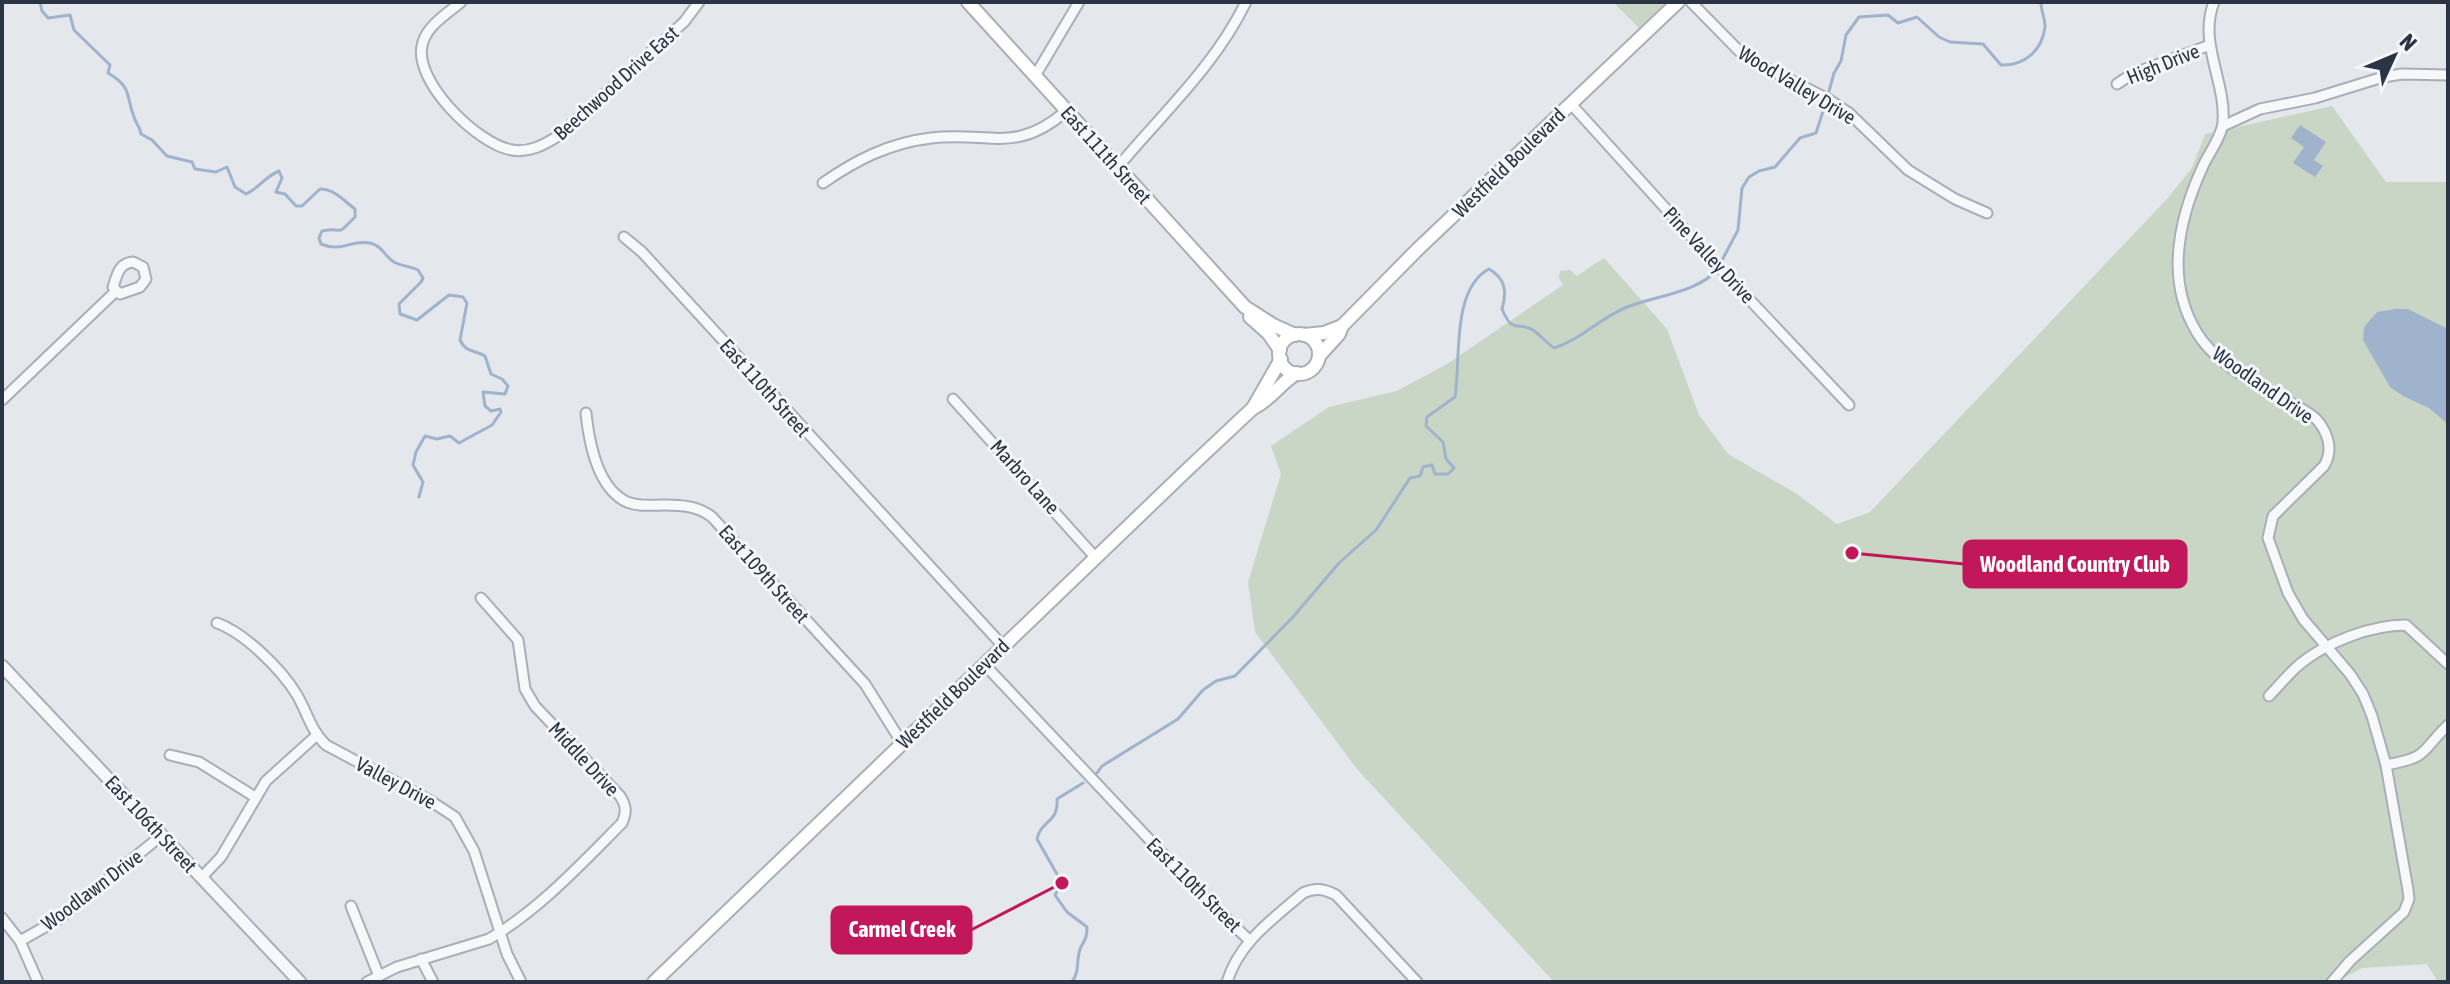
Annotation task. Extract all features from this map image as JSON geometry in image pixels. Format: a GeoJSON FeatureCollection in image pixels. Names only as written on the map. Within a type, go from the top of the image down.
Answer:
{"type":"FeatureCollection","features":[{"type":"Feature","properties":{"kind":"main road","name":"East 111th Street"},"geometry":{"type":"LineString","coordinates":[[968,2],[1245,307],[1273,325],[1300,335]]}},
{"type":"Feature","properties":{"kind":"main road","name":"Westfield Boulevard"},"geometry":{"type":"LineString","coordinates":[[1319,356],[1339,334],[1342,326],[1418,249],[1678,2]]}},
{"type":"Feature","properties":{"kind":"main road","name":"East 111th Street"},"geometry":{"type":"LineString","coordinates":[[1245,307],[1248,315],[1268,333],[1280,355]]}},
{"type":"Feature","properties":{"kind":"main road"},"geometry":{"type":"LineString","coordinates":[[1300,335],[1316,343],[1319,356],[1312,369],[1297,373],[1285,367],[1280,355],[1287,339],[1300,335],[1324,333],[1342,326]]}},
{"type":"Feature","properties":{"kind":"main road","name":"Westfield Boulevard"},"geometry":{"type":"LineString","coordinates":[[654,982],[1253,408],[1280,355]]}},
{"type":"Feature","properties":{"kind":"main road","name":"Westfield Boulevard"},"geometry":{"type":"LineString","coordinates":[[1253,408],[1263,404],[1280,384],[1297,373]]}},
{"type":"Feature","properties":{"kind":"street","name":"Beechwood Drive East"},"geometry":{"type":"LineString","coordinates":[[461,2],[427,32],[422,44],[423,66],[433,87],[468,125],[495,145],[513,151],[544,145],[558,136],[642,62],[689,17],[699,2]]}},
{"type":"Feature","properties":{"kind":"street"},"geometry":{"type":"LineString","coordinates":[[1035,76],[1079,2]]}},
{"type":"Feature","properties":{"kind":"street"},"geometry":{"type":"LineString","coordinates":[[1117,168],[1210,62],[1246,2]]}},
{"type":"Feature","properties":{"kind":"street","name":"Wood Valley Drive"},"geometry":{"type":"LineString","coordinates":[[1691,2],[1745,57],[1825,97],[1849,113],[1908,170],[1955,199],[1987,213]]}},
{"type":"Feature","properties":{"kind":"street"},"geometry":{"type":"LineString","coordinates":[[2214,2],[2209,15],[2210,45],[2219,85],[2223,126],[2260,109],[2315,98],[2383,77],[2402,74],[2448,75]]}},
{"type":"Feature","properties":{"kind":"street","name":"High Drive"},"geometry":{"type":"LineString","coordinates":[[2117,84],[2132,74],[2210,45]]}},
{"type":"Feature","properties":{"kind":"street","name":"Pine Valley Drive"},"geometry":{"type":"LineString","coordinates":[[1571,104],[1849,405]]}},
{"type":"Feature","properties":{"kind":"street"},"geometry":{"type":"LineString","coordinates":[[823,183],[861,158],[890,146],[948,136],[1027,136],[1043,129],[1066,111]]}},
{"type":"Feature","properties":{"kind":"street","name":"Woodland Drive"},"geometry":{"type":"LineString","coordinates":[[2223,126],[2187,200],[2180,230],[2179,276],[2189,319],[2206,344],[2241,373],[2316,419],[2328,441],[2329,457],[2324,466],[2273,516],[2268,538],[2288,593],[2303,619],[2363,694],[2386,765],[2409,899],[2404,912],[2350,961],[2332,982]]}},
{"type":"Feature","properties":{"kind":"street","name":"East 110th Street"},"geometry":{"type":"LineString","coordinates":[[624,237],[642,252],[1003,646]]}},
{"type":"Feature","properties":{"kind":"street"},"geometry":{"type":"LineString","coordinates":[[2,400],[115,292]]}},
{"type":"Feature","properties":{"kind":"street","name":"Marbro Lane"},"geometry":{"type":"LineString","coordinates":[[953,399],[1095,557]]}},
{"type":"Feature","properties":{"kind":"street","name":"East 109th Street"},"geometry":{"type":"LineString","coordinates":[[586,413],[589,437],[609,486],[619,496],[637,505],[698,508],[712,517],[865,684],[902,743]]}},
{"type":"Feature","properties":{"kind":"street","name":"Middle Drive"},"geometry":{"type":"LineString","coordinates":[[481,598],[518,640],[525,689],[535,706],[620,796],[626,810],[622,823],[563,882],[501,933]]}},
{"type":"Feature","properties":{"kind":"street","name":"Valley Drive"},"geometry":{"type":"LineString","coordinates":[[217,623],[247,640],[289,683],[317,735],[333,750],[455,817],[474,851],[507,954],[521,982]]}},
{"type":"Feature","properties":{"kind":"street"},"geometry":{"type":"LineString","coordinates":[[2269,696],[2297,666],[2326,648],[2390,625],[2406,625],[2448,664]]}},
{"type":"Feature","properties":{"kind":"street","name":"East 110th Street"},"geometry":{"type":"LineString","coordinates":[[984,664],[1196,889],[1250,941],[1303,893],[1311,889],[1325,889],[1336,895],[1417,982]]}},
{"type":"Feature","properties":{"kind":"street","name":"East 106th Street"},"geometry":{"type":"LineString","coordinates":[[2,666],[300,982]]}},
{"type":"Feature","properties":{"kind":"street"},"geometry":{"type":"LineString","coordinates":[[2386,765],[2421,756],[2448,725]]}},
{"type":"Feature","properties":{"kind":"street"},"geometry":{"type":"LineString","coordinates":[[202,877],[221,857],[255,797],[278,768],[317,735]]}},
{"type":"Feature","properties":{"kind":"street"},"geometry":{"type":"LineString","coordinates":[[170,755],[199,762],[255,797]]}},
{"type":"Feature","properties":{"kind":"street","name":"Woodlawn Drive"},"geometry":{"type":"LineString","coordinates":[[20,941],[65,914],[162,835]]}},
{"type":"Feature","properties":{"kind":"street"},"geometry":{"type":"LineString","coordinates":[[351,906],[379,976]]}},
{"type":"Feature","properties":{"kind":"street"},"geometry":{"type":"LineString","coordinates":[[2,918],[20,941],[38,982]]}},
{"type":"Feature","properties":{"kind":"street"},"geometry":{"type":"LineString","coordinates":[[367,982],[421,959],[501,933]]}},
{"type":"Feature","properties":{"kind":"street"},"geometry":{"type":"LineString","coordinates":[[1227,982],[1236,960],[1250,941]]}},
{"type":"Feature","properties":{"kind":"street"},"geometry":{"type":"LineString","coordinates":[[421,959],[433,982]]}},
{"type":"Feature","properties":{"kind":"green space"},"geometry":{"type":"Polygon","coordinates":[[[1613,2],[1666,2],[1639,28],[1613,2]]]}},
{"type":"Feature","properties":{"kind":"green space"},"geometry":{"type":"Polygon","coordinates":[[[2332,106],[2386,182],[2448,182],[2448,982],[2438,982],[2427,964],[2362,968],[2336,982],[1554,982],[1357,769],[1255,632],[1248,582],[1281,474],[1271,446],[1329,407],[1397,391],[1447,364],[1563,285],[1559,278],[1560,271],[1570,270],[1577,276],[1604,258],[1667,329],[1699,415],[1728,454],[1797,494],[1837,524],[1870,512],[2166,200],[2192,168],[2205,134],[2332,106]]]}},
{"type":"Feature","properties":{"kind":"water"},"geometry":{"type":"Polygon","coordinates":[[[2300,125],[2326,142],[2314,160],[2323,166],[2315,177],[2293,163],[2304,147],[2291,138],[2300,125]]]}},
{"type":"Feature","properties":{"kind":"water"},"geometry":{"type":"Polygon","coordinates":[[[2408,309],[2448,329],[2448,424],[2429,408],[2390,387],[2363,340],[2364,327],[2377,312],[2408,309]]]}},
{"type":"Feature","properties":{"kind":"waterway"},"geometry":{"type":"LineString","coordinates":[[40,2],[48,18],[70,15],[74,30],[110,65],[108,73],[125,87],[141,134],[152,140],[167,156],[192,162],[195,169],[216,172],[227,167],[235,187],[246,194],[279,171],[282,178],[276,192],[285,194],[296,206],[302,206],[320,189],[339,196],[355,209],[355,217],[341,230],[322,231],[319,238],[321,244],[341,247],[370,243],[378,246],[394,262],[418,270],[423,278],[399,304],[400,314],[417,320],[449,295],[463,297],[467,303],[460,340],[462,344],[485,356],[491,374],[508,386],[505,394],[483,392],[485,406],[491,411],[500,409],[501,412],[492,425],[459,443],[450,436],[437,439],[425,436],[413,465],[423,482],[419,497]]}},
{"type":"Feature","properties":{"kind":"waterway"},"geometry":{"type":"LineString","coordinates":[[1828,95],[1841,61],[1846,35],[1859,17],[1888,15],[1898,23],[1917,17],[1939,37],[1950,42],[1983,44],[2001,65],[2009,65],[2024,60],[2040,43],[2045,27],[2041,2]]}},
{"type":"Feature","properties":{"kind":"waterway"},"geometry":{"type":"LineString","coordinates":[[1720,264],[1738,230],[1742,188],[1749,177],[1775,167],[1800,138],[1816,133],[1826,102]]}},
{"type":"Feature","properties":{"kind":"waterway"},"geometry":{"type":"LineString","coordinates":[[1097,773],[1102,766],[1178,719],[1203,690],[1216,681],[1235,676],[1293,617],[1339,563],[1376,530],[1410,478],[1420,476],[1423,467],[1432,465],[1435,474],[1448,474],[1454,468],[1446,459],[1443,442],[1426,426],[1427,417],[1455,397],[1463,309],[1468,292],[1489,269],[1504,286],[1502,309],[1509,322],[1533,330],[1554,348],[1635,304],[1699,284],[1716,270]]}},
{"type":"Feature","properties":{"kind":"waterway"},"geometry":{"type":"LineString","coordinates":[[1072,982],[1087,927],[1067,912],[1055,895],[1062,883],[1037,839],[1042,828],[1053,817],[1057,799],[1083,783]]}},
{"type":"Feature","properties":{"kind":"place","name":"Woodland Country Club"},"geometry":{"type":"Point","coordinates":[1852,553]}},
{"type":"Feature","properties":{"kind":"place","name":"Carmel Creek"},"geometry":{"type":"Point","coordinates":[1062,883]}}]}
